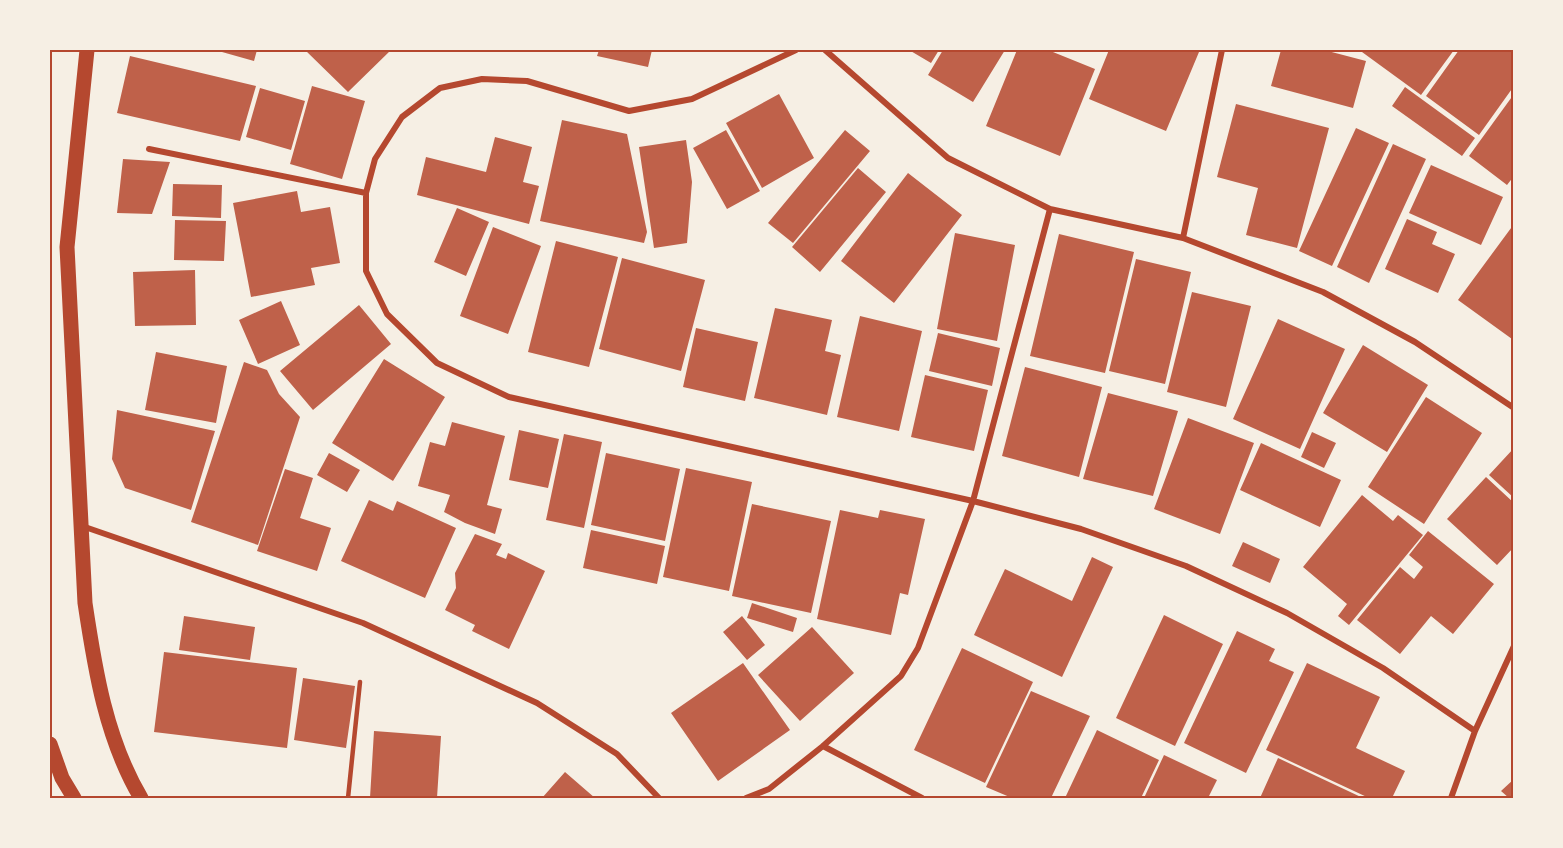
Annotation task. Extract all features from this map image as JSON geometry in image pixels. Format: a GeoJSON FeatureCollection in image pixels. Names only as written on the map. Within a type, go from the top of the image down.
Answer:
{"type":"FeatureCollection","features":[{"type":"Feature","properties":{"kind":"main road"},"geometry":{"type":"LineString","coordinates":[[87,50],[67,247],[86,603],[92,648],[108,724],[141,798]]}},
{"type":"Feature","properties":{"kind":"main road"},"geometry":{"type":"LineString","coordinates":[[50,744],[62,778],[74,798]]}},
{"type":"Feature","properties":{"kind":"street"},"geometry":{"type":"LineString","coordinates":[[796,50],[692,99],[629,111],[527,81],[482,79],[440,88],[402,117],[375,159],[366,193],[366,271],[387,314],[437,363],[508,397],[973,501],[1081,529],[1186,567],[1266,603],[1383,668],[1475,731]]}},
{"type":"Feature","properties":{"kind":"street"},"geometry":{"type":"LineString","coordinates":[[825,50],[948,158],[1050,209],[1183,238],[1323,292],[1415,342],[1514,408]]}},
{"type":"Feature","properties":{"kind":"street"},"geometry":{"type":"LineString","coordinates":[[1183,238],[1222,50]]}},
{"type":"Feature","properties":{"kind":"street"},"geometry":{"type":"LineString","coordinates":[[149,149],[366,193]]}},
{"type":"Feature","properties":{"kind":"street"},"geometry":{"type":"LineString","coordinates":[[746,798],[768,789],[823,746],[901,676],[918,648],[973,501],[1050,209]]}},
{"type":"Feature","properties":{"kind":"street"},"geometry":{"type":"LineString","coordinates":[[82,525],[363,623],[537,703],[617,754],[659,798]]}},
{"type":"Feature","properties":{"kind":"street"},"geometry":{"type":"LineString","coordinates":[[1451,798],[1475,731],[1514,646]]}},
{"type":"Feature","properties":{"kind":"street"},"geometry":{"type":"LineString","coordinates":[[823,746],[922,798]]}},
{"type":"Feature","properties":{"kind":"lane"},"geometry":{"type":"LineString","coordinates":[[348,798],[360,682]]}},
{"type":"Feature","properties":{"kind":"building"},"geometry":{"type":"Polygon","coordinates":[[[223,50],[257,50],[254,61],[222,52],[223,50]]]}},
{"type":"Feature","properties":{"kind":"building"},"geometry":{"type":"Polygon","coordinates":[[[305,50],[391,50],[348,92],[305,50]]]}},
{"type":"Feature","properties":{"kind":"building"},"geometry":{"type":"Polygon","coordinates":[[[599,50],[652,50],[648,67],[597,56],[599,50]]]}},
{"type":"Feature","properties":{"kind":"building"},"geometry":{"type":"Polygon","coordinates":[[[909,50],[939,50],[931,63],[909,50]]]}},
{"type":"Feature","properties":{"kind":"building"},"geometry":{"type":"Polygon","coordinates":[[[943,50],[1005,50],[973,102],[928,75],[943,50]]]}},
{"type":"Feature","properties":{"kind":"building"},"geometry":{"type":"Polygon","coordinates":[[[1017,50],[1048,50],[1095,69],[1060,156],[986,126],[1017,50]]]}},
{"type":"Feature","properties":{"kind":"building"},"geometry":{"type":"Polygon","coordinates":[[[1109,50],[1192,50],[1199,52],[1166,131],[1089,99],[1109,50]]]}},
{"type":"Feature","properties":{"kind":"building"},"geometry":{"type":"Polygon","coordinates":[[[1281,50],[1324,50],[1366,61],[1353,108],[1271,86],[1281,50]]]}},
{"type":"Feature","properties":{"kind":"building"},"geometry":{"type":"Polygon","coordinates":[[[1364,50],[1454,50],[1421,95],[1362,52],[1364,50]]]}},
{"type":"Feature","properties":{"kind":"building"},"geometry":{"type":"Polygon","coordinates":[[[1459,50],[1514,50],[1514,86],[1479,135],[1426,96],[1459,50]]]}},
{"type":"Feature","properties":{"kind":"building"},"geometry":{"type":"Polygon","coordinates":[[[130,56],[256,86],[240,141],[117,113],[130,56]]]}},
{"type":"Feature","properties":{"kind":"building"},"geometry":{"type":"Polygon","coordinates":[[[312,86],[365,101],[342,179],[290,164],[312,86]]]}},
{"type":"Feature","properties":{"kind":"building"},"geometry":{"type":"Polygon","coordinates":[[[1405,87],[1475,138],[1462,156],[1392,106],[1405,87]]]}},
{"type":"Feature","properties":{"kind":"building"},"geometry":{"type":"Polygon","coordinates":[[[260,88],[305,101],[291,150],[246,137],[260,88]]]}},
{"type":"Feature","properties":{"kind":"building"},"geometry":{"type":"Polygon","coordinates":[[[779,94],[814,158],[762,188],[726,123],[779,94]]]}},
{"type":"Feature","properties":{"kind":"building"},"geometry":{"type":"Polygon","coordinates":[[[1514,94],[1514,176],[1507,185],[1469,156],[1514,94]]]}},
{"type":"Feature","properties":{"kind":"building"},"geometry":{"type":"Polygon","coordinates":[[[1236,104],[1329,128],[1297,248],[1246,235],[1258,188],[1217,177],[1236,104]]]}},
{"type":"Feature","properties":{"kind":"building"},"geometry":{"type":"Polygon","coordinates":[[[562,120],[627,134],[647,232],[644,243],[540,221],[562,120]]]}},
{"type":"Feature","properties":{"kind":"building"},"geometry":{"type":"Polygon","coordinates":[[[1356,128],[1389,143],[1332,266],[1299,251],[1356,128]]]}},
{"type":"Feature","properties":{"kind":"building"},"geometry":{"type":"Polygon","coordinates":[[[726,130],[760,191],[727,209],[693,148],[726,130]]]}},
{"type":"Feature","properties":{"kind":"building"},"geometry":{"type":"Polygon","coordinates":[[[845,130],[870,151],[793,243],[768,223],[845,130]]]}},
{"type":"Feature","properties":{"kind":"building"},"geometry":{"type":"Polygon","coordinates":[[[495,137],[532,147],[523,182],[539,186],[529,224],[417,195],[426,157],[486,172],[495,137]]]}},
{"type":"Feature","properties":{"kind":"building"},"geometry":{"type":"Polygon","coordinates":[[[686,140],[692,182],[687,243],[654,248],[639,147],[686,140]]]}},
{"type":"Feature","properties":{"kind":"building"},"geometry":{"type":"Polygon","coordinates":[[[1393,144],[1426,159],[1369,283],[1337,267],[1393,144]]]}},
{"type":"Feature","properties":{"kind":"building"},"geometry":{"type":"Polygon","coordinates":[[[123,159],[170,162],[152,214],[117,213],[123,159]]]}},
{"type":"Feature","properties":{"kind":"building"},"geometry":{"type":"Polygon","coordinates":[[[1431,165],[1503,197],[1481,245],[1409,213],[1431,165]]]}},
{"type":"Feature","properties":{"kind":"building"},"geometry":{"type":"Polygon","coordinates":[[[858,168],[886,192],[820,272],[792,247],[858,168]]]}},
{"type":"Feature","properties":{"kind":"building"},"geometry":{"type":"Polygon","coordinates":[[[908,173],[962,215],[894,303],[841,261],[908,173]]]}},
{"type":"Feature","properties":{"kind":"building"},"geometry":{"type":"Polygon","coordinates":[[[173,184],[222,185],[221,218],[172,216],[173,184]]]}},
{"type":"Feature","properties":{"kind":"building"},"geometry":{"type":"Polygon","coordinates":[[[297,191],[301,212],[330,207],[340,263],[311,268],[315,285],[251,297],[233,203],[297,191]]]}},
{"type":"Feature","properties":{"kind":"building"},"geometry":{"type":"Polygon","coordinates":[[[457,208],[489,222],[466,276],[434,262],[457,208]]]}},
{"type":"Feature","properties":{"kind":"building"},"geometry":{"type":"Polygon","coordinates":[[[1407,219],[1437,232],[1432,244],[1455,254],[1438,293],[1385,269],[1407,219]]]}},
{"type":"Feature","properties":{"kind":"building"},"geometry":{"type":"Polygon","coordinates":[[[175,220],[226,221],[224,261],[174,260],[175,220]]]}},
{"type":"Feature","properties":{"kind":"building"},"geometry":{"type":"Polygon","coordinates":[[[1514,224],[1514,337],[1512,339],[1458,300],[1514,224]]]}},
{"type":"Feature","properties":{"kind":"building"},"geometry":{"type":"Polygon","coordinates":[[[493,227],[541,246],[508,334],[460,316],[493,227]]]}},
{"type":"Feature","properties":{"kind":"building"},"geometry":{"type":"Polygon","coordinates":[[[955,233],[1015,245],[997,341],[937,329],[955,233]]]}},
{"type":"Feature","properties":{"kind":"building"},"geometry":{"type":"Polygon","coordinates":[[[1059,234],[1134,252],[1105,373],[1030,356],[1059,234]]]}},
{"type":"Feature","properties":{"kind":"building"},"geometry":{"type":"Polygon","coordinates":[[[556,241],[618,257],[589,367],[528,352],[556,241]]]}},
{"type":"Feature","properties":{"kind":"building"},"geometry":{"type":"Polygon","coordinates":[[[622,258],[705,280],[681,371],[599,349],[622,258]]]}},
{"type":"Feature","properties":{"kind":"building"},"geometry":{"type":"Polygon","coordinates":[[[1136,259],[1191,272],[1165,384],[1109,371],[1136,259]]]}},
{"type":"Feature","properties":{"kind":"building"},"geometry":{"type":"Polygon","coordinates":[[[195,270],[196,325],[135,326],[133,272],[195,270]]]}},
{"type":"Feature","properties":{"kind":"building"},"geometry":{"type":"Polygon","coordinates":[[[1192,292],[1251,306],[1226,407],[1167,392],[1192,292]]]}},
{"type":"Feature","properties":{"kind":"building"},"geometry":{"type":"Polygon","coordinates":[[[281,301],[300,345],[258,364],[239,320],[281,301]]]}},
{"type":"Feature","properties":{"kind":"building"},"geometry":{"type":"Polygon","coordinates":[[[359,305],[391,344],[313,410],[280,371],[359,305]]]}},
{"type":"Feature","properties":{"kind":"building"},"geometry":{"type":"Polygon","coordinates":[[[775,308],[832,320],[825,351],[841,355],[827,415],[754,398],[775,308]]]}},
{"type":"Feature","properties":{"kind":"building"},"geometry":{"type":"Polygon","coordinates":[[[860,316],[922,331],[899,431],[837,417],[860,316]]]}},
{"type":"Feature","properties":{"kind":"building"},"geometry":{"type":"Polygon","coordinates":[[[1278,319],[1345,349],[1300,449],[1233,419],[1278,319]]]}},
{"type":"Feature","properties":{"kind":"building"},"geometry":{"type":"Polygon","coordinates":[[[696,328],[758,342],[745,401],[683,387],[696,328]]]}},
{"type":"Feature","properties":{"kind":"building"},"geometry":{"type":"Polygon","coordinates":[[[938,333],[1000,348],[992,386],[929,371],[938,333]]]}},
{"type":"Feature","properties":{"kind":"building"},"geometry":{"type":"Polygon","coordinates":[[[1363,345],[1428,385],[1387,452],[1323,413],[1363,345]]]}},
{"type":"Feature","properties":{"kind":"building"},"geometry":{"type":"Polygon","coordinates":[[[156,352],[227,366],[216,423],[145,410],[156,352]]]}},
{"type":"Feature","properties":{"kind":"building"},"geometry":{"type":"Polygon","coordinates":[[[384,359],[445,397],[393,481],[332,443],[384,359]]]}},
{"type":"Feature","properties":{"kind":"building"},"geometry":{"type":"Polygon","coordinates":[[[244,362],[267,370],[279,394],[300,417],[258,545],[191,522],[244,362]]]}},
{"type":"Feature","properties":{"kind":"building"},"geometry":{"type":"Polygon","coordinates":[[[1025,367],[1102,387],[1079,477],[1002,456],[1025,367]]]}},
{"type":"Feature","properties":{"kind":"building"},"geometry":{"type":"Polygon","coordinates":[[[925,375],[988,390],[974,451],[911,437],[925,375]]]}},
{"type":"Feature","properties":{"kind":"building"},"geometry":{"type":"Polygon","coordinates":[[[1108,393],[1178,411],[1153,496],[1083,479],[1108,393]]]}},
{"type":"Feature","properties":{"kind":"building"},"geometry":{"type":"Polygon","coordinates":[[[1426,397],[1482,433],[1424,524],[1368,487],[1426,397]]]}},
{"type":"Feature","properties":{"kind":"building"},"geometry":{"type":"Polygon","coordinates":[[[117,410],[215,431],[191,510],[125,488],[112,459],[117,410]]]}},
{"type":"Feature","properties":{"kind":"building"},"geometry":{"type":"Polygon","coordinates":[[[1188,418],[1254,443],[1220,534],[1154,509],[1188,418]]]}},
{"type":"Feature","properties":{"kind":"building"},"geometry":{"type":"Polygon","coordinates":[[[452,422],[505,436],[487,505],[502,509],[495,534],[444,512],[450,495],[418,486],[430,442],[445,446],[452,422]]]}},
{"type":"Feature","properties":{"kind":"building"},"geometry":{"type":"Polygon","coordinates":[[[519,430],[559,439],[548,488],[509,480],[519,430]]]}},
{"type":"Feature","properties":{"kind":"building"},"geometry":{"type":"Polygon","coordinates":[[[1312,432],[1336,443],[1324,468],[1301,457],[1312,432]]]}},
{"type":"Feature","properties":{"kind":"building"},"geometry":{"type":"Polygon","coordinates":[[[564,434],[602,442],[584,528],[546,520],[564,434]]]}},
{"type":"Feature","properties":{"kind":"building"},"geometry":{"type":"Polygon","coordinates":[[[1261,443],[1341,480],[1320,527],[1240,490],[1261,443]]]}},
{"type":"Feature","properties":{"kind":"building"},"geometry":{"type":"Polygon","coordinates":[[[1514,448],[1514,498],[1489,475],[1514,448]]]}},
{"type":"Feature","properties":{"kind":"building"},"geometry":{"type":"Polygon","coordinates":[[[329,453],[360,470],[347,492],[317,475],[329,453]]]}},
{"type":"Feature","properties":{"kind":"building"},"geometry":{"type":"Polygon","coordinates":[[[606,453],[680,469],[665,541],[591,525],[606,453]]]}},
{"type":"Feature","properties":{"kind":"building"},"geometry":{"type":"Polygon","coordinates":[[[686,468],[752,482],[729,591],[663,577],[686,468]]]}},
{"type":"Feature","properties":{"kind":"building"},"geometry":{"type":"Polygon","coordinates":[[[285,469],[313,478],[300,518],[331,528],[317,571],[257,551],[285,469]]]}},
{"type":"Feature","properties":{"kind":"building"},"geometry":{"type":"Polygon","coordinates":[[[1486,477],[1514,503],[1514,547],[1497,565],[1447,519],[1486,477]]]}},
{"type":"Feature","properties":{"kind":"building"},"geometry":{"type":"Polygon","coordinates":[[[1362,495],[1393,521],[1398,515],[1423,535],[1349,625],[1338,616],[1347,604],[1303,567],[1362,495]]]}},
{"type":"Feature","properties":{"kind":"building"},"geometry":{"type":"Polygon","coordinates":[[[369,500],[393,511],[397,501],[456,528],[425,598],[341,561],[369,500]]]}},
{"type":"Feature","properties":{"kind":"building"},"geometry":{"type":"Polygon","coordinates":[[[752,504],[831,521],[811,613],[732,596],[752,504]]]}},
{"type":"Feature","properties":{"kind":"building"},"geometry":{"type":"Polygon","coordinates":[[[840,510],[878,518],[880,510],[925,519],[908,595],[900,593],[891,635],[817,619],[840,510]]]}},
{"type":"Feature","properties":{"kind":"building"},"geometry":{"type":"Polygon","coordinates":[[[591,530],[665,546],[657,584],[583,568],[591,530]]]}},
{"type":"Feature","properties":{"kind":"building"},"geometry":{"type":"Polygon","coordinates":[[[1428,531],[1494,584],[1453,634],[1431,616],[1400,654],[1357,620],[1400,567],[1414,579],[1423,567],[1409,555],[1428,531]]]}},
{"type":"Feature","properties":{"kind":"building"},"geometry":{"type":"Polygon","coordinates":[[[475,534],[502,544],[496,555],[506,559],[508,553],[545,571],[509,649],[472,631],[475,625],[445,610],[456,588],[455,573],[475,534]]]}},
{"type":"Feature","properties":{"kind":"building"},"geometry":{"type":"Polygon","coordinates":[[[1243,542],[1280,559],[1270,583],[1232,566],[1243,542]]]}},
{"type":"Feature","properties":{"kind":"building"},"geometry":{"type":"Polygon","coordinates":[[[1092,557],[1113,567],[1062,677],[974,635],[1005,569],[1072,601],[1092,557]]]}},
{"type":"Feature","properties":{"kind":"building"},"geometry":{"type":"Polygon","coordinates":[[[752,603],[797,618],[793,632],[747,618],[752,603]]]}},
{"type":"Feature","properties":{"kind":"building"},"geometry":{"type":"Polygon","coordinates":[[[1164,615],[1223,644],[1175,746],[1116,718],[1164,615]]]}},
{"type":"Feature","properties":{"kind":"building"},"geometry":{"type":"Polygon","coordinates":[[[184,616],[255,627],[250,660],[179,650],[184,616]]]}},
{"type":"Feature","properties":{"kind":"building"},"geometry":{"type":"Polygon","coordinates":[[[742,616],[765,645],[747,660],[723,632],[742,616]]]}},
{"type":"Feature","properties":{"kind":"building"},"geometry":{"type":"Polygon","coordinates":[[[812,627],[854,673],[800,721],[758,675],[812,627]]]}},
{"type":"Feature","properties":{"kind":"building"},"geometry":{"type":"Polygon","coordinates":[[[1237,631],[1275,649],[1269,661],[1294,672],[1246,773],[1184,743],[1237,631]]]}},
{"type":"Feature","properties":{"kind":"building"},"geometry":{"type":"Polygon","coordinates":[[[962,648],[1033,682],[985,783],[914,750],[962,648]]]}},
{"type":"Feature","properties":{"kind":"building"},"geometry":{"type":"Polygon","coordinates":[[[164,652],[297,668],[287,748],[154,732],[164,652]]]}},
{"type":"Feature","properties":{"kind":"building"},"geometry":{"type":"Polygon","coordinates":[[[743,663],[790,730],[718,781],[671,713],[743,663]]]}},
{"type":"Feature","properties":{"kind":"building"},"geometry":{"type":"Polygon","coordinates":[[[1307,663],[1380,697],[1356,748],[1405,771],[1392,798],[1369,798],[1266,750],[1307,663]]]}},
{"type":"Feature","properties":{"kind":"building"},"geometry":{"type":"Polygon","coordinates":[[[303,678],[355,686],[346,748],[294,740],[303,678]]]}},
{"type":"Feature","properties":{"kind":"building"},"geometry":{"type":"Polygon","coordinates":[[[1031,691],[1090,716],[1051,798],[1012,798],[986,787],[1031,691]]]}},
{"type":"Feature","properties":{"kind":"building"},"geometry":{"type":"Polygon","coordinates":[[[1097,730],[1159,760],[1141,798],[1065,798],[1097,730]]]}},
{"type":"Feature","properties":{"kind":"building"},"geometry":{"type":"Polygon","coordinates":[[[374,731],[441,736],[437,798],[370,798],[374,731]]]}},
{"type":"Feature","properties":{"kind":"building"},"geometry":{"type":"Polygon","coordinates":[[[1164,755],[1217,780],[1208,798],[1144,798],[1164,755]]]}},
{"type":"Feature","properties":{"kind":"building"},"geometry":{"type":"Polygon","coordinates":[[[1278,758],[1363,798],[1260,798],[1278,758]]]}},
{"type":"Feature","properties":{"kind":"building"},"geometry":{"type":"Polygon","coordinates":[[[565,772],[595,798],[542,798],[565,772]]]}},
{"type":"Feature","properties":{"kind":"building"},"geometry":{"type":"Polygon","coordinates":[[[1514,779],[1514,798],[1509,798],[1501,791],[1514,779]]]}}]}
